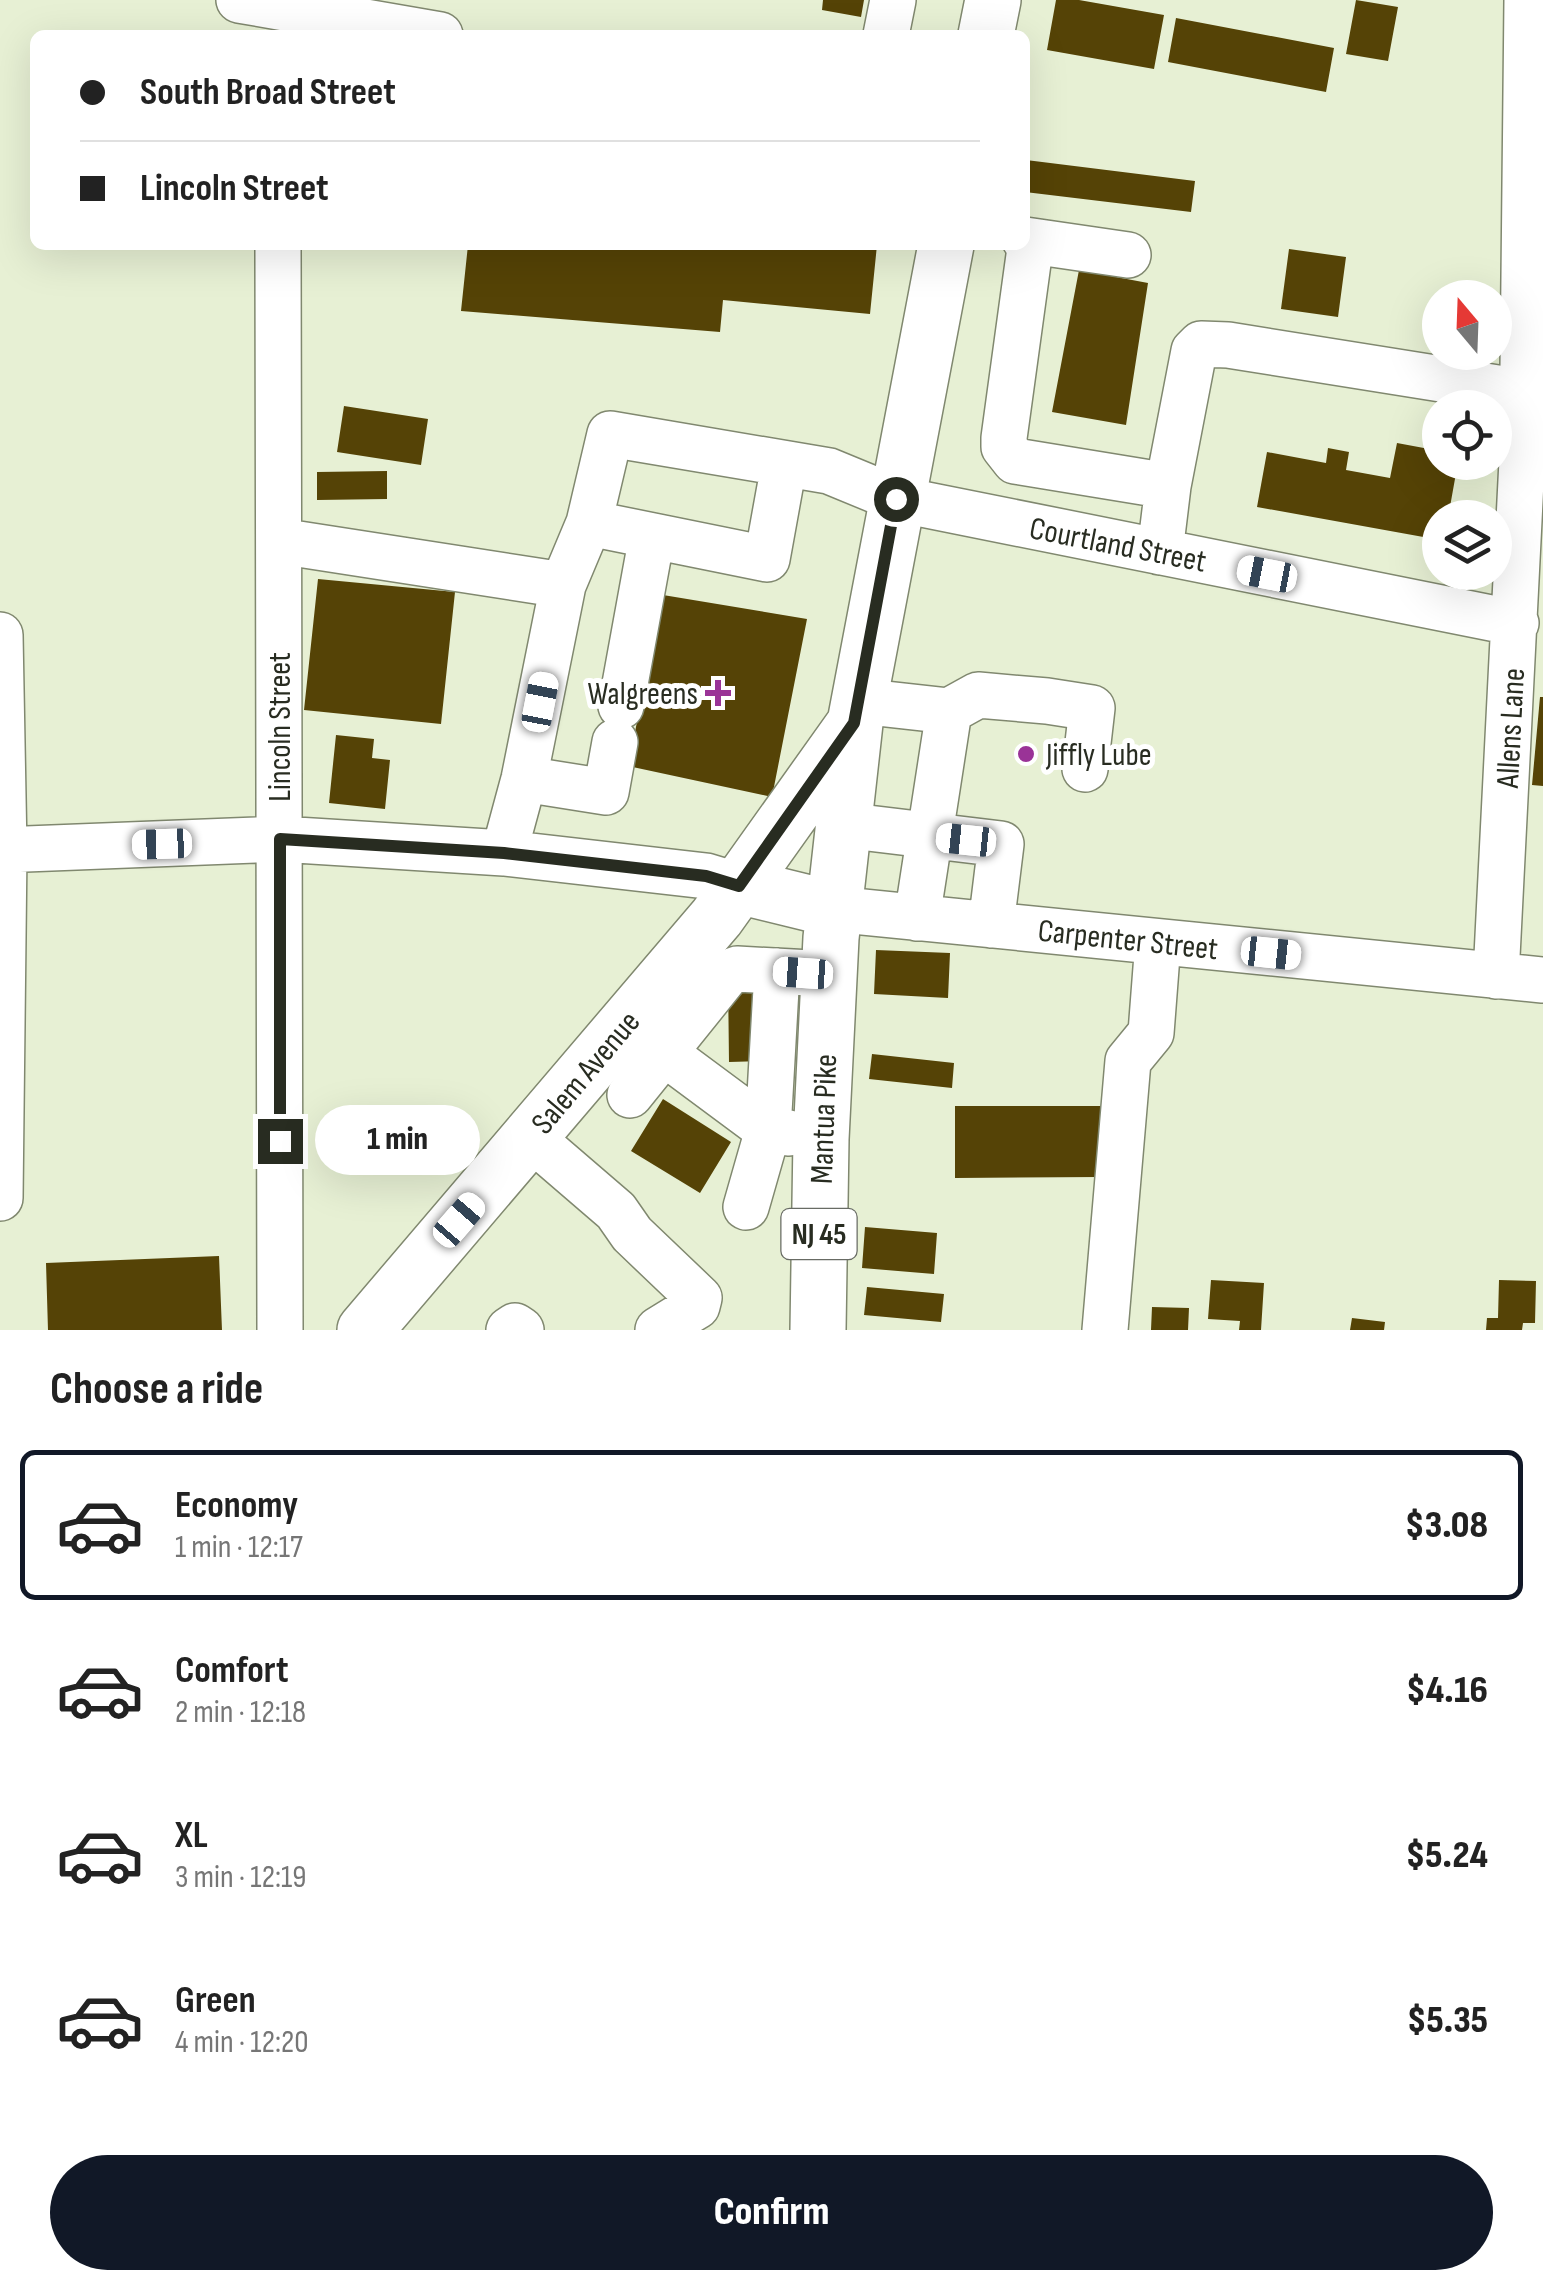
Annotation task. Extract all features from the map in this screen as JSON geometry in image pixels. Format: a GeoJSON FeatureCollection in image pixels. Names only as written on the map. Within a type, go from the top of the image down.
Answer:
{"type":"FeatureCollection","features":[{"type":"Feature","properties":{"kind":"main road"},"geometry":{"type":"LineString","coordinates":[[987,30],[993,0]]}},
{"type":"Feature","properties":{"kind":"main road","name":"NJ 45"},"geometry":{"type":"LineString","coordinates":[[833,909],[857,712],[945,250]]}},
{"type":"Feature","properties":{"kind":"main road","name":"Salem Avenue"},"geometry":{"type":"LineString","coordinates":[[365,1330],[530,1137],[645,1039],[693,981],[739,886],[857,712]]}},
{"type":"Feature","properties":{"kind":"main road"},"geometry":{"type":"LineString","coordinates":[[739,886],[833,909]]}},
{"type":"Feature","properties":{"kind":"main road","name":"Mantua Pike"},"geometry":{"type":"LineString","coordinates":[[818,1330],[821,1139],[803,973],[833,909]]}},
{"type":"Feature","properties":{"kind":"street"},"geometry":{"type":"LineString","coordinates":[[887,30],[893,0]]}},
{"type":"Feature","properties":{"kind":"street","name":"Allens Lane"},"geometry":{"type":"LineString","coordinates":[[1496,976],[1525,603],[1522,392],[1527,0]]}},
{"type":"Feature","properties":{"kind":"street"},"geometry":{"type":"LineString","coordinates":[[265,13],[400,30]]}},
{"type":"Feature","properties":{"kind":"street"},"geometry":{"type":"LineString","coordinates":[[1030,240],[1128,256]]}},
{"type":"Feature","properties":{"kind":"street","name":"Lincoln Street"},"geometry":{"type":"LineString","coordinates":[[278,250],[280,1330]]}},
{"type":"Feature","properties":{"kind":"street"},"geometry":{"type":"LineString","coordinates":[[1027,250],[1004,438],[1008,455],[1016,461],[1168,486]]}},
{"type":"Feature","properties":{"kind":"street"},"geometry":{"type":"LineString","coordinates":[[1160,552],[1168,486],[1194,352],[1201,344],[1228,345],[1522,392]]}},
{"type":"Feature","properties":{"kind":"street","name":"Courtland Street"},"geometry":{"type":"LineString","coordinates":[[589,523],[610,434],[830,471],[896,499],[1160,552],[1525,603]]}},
{"type":"Feature","properties":{"kind":"street"},"geometry":{"type":"LineString","coordinates":[[504,853],[524,779],[563,585],[589,523],[766,559],[784,465]]}},
{"type":"Feature","properties":{"kind":"street"},"geometry":{"type":"LineString","coordinates":[[524,779],[606,792],[652,536]]}},
{"type":"Feature","properties":{"kind":"street"},"geometry":{"type":"LineString","coordinates":[[279,540],[563,585]]}},
{"type":"Feature","properties":{"kind":"street"},"geometry":{"type":"LineString","coordinates":[[0,635],[0,1198]]}},
{"type":"Feature","properties":{"kind":"street"},"geometry":{"type":"LineString","coordinates":[[857,712],[948,710],[978,695],[1092,708],[1085,769]]}},
{"type":"Feature","properties":{"kind":"street"},"geometry":{"type":"LineString","coordinates":[[917,918],[948,710]]}},
{"type":"Feature","properties":{"kind":"street"},"geometry":{"type":"LineString","coordinates":[[843,826],[1002,844],[990,925]]}},
{"type":"Feature","properties":{"kind":"street"},"geometry":{"type":"LineString","coordinates":[[2,850],[280,839],[504,853],[706,876],[739,886]]}},
{"type":"Feature","properties":{"kind":"street","name":"Carpenter Street"},"geometry":{"type":"LineString","coordinates":[[833,909],[1543,980]]}},
{"type":"Feature","properties":{"kind":"street"},"geometry":{"type":"LineString","coordinates":[[1105,1330],[1128,1061],[1151,1034],[1158,942]]}},
{"type":"Feature","properties":{"kind":"street"},"geometry":{"type":"LineString","coordinates":[[693,981],[737,969],[803,973],[768,1130],[746,1207]]}},
{"type":"Feature","properties":{"kind":"street"},"geometry":{"type":"LineString","coordinates":[[630,1095],[645,1039],[768,1130],[821,1139]]}},
{"type":"Feature","properties":{"kind":"street"},"geometry":{"type":"LineString","coordinates":[[530,1137],[616,1211],[632,1234],[699,1298],[697,1306],[658,1330]]}},
{"type":"Feature","properties":{"kind":"street"},"geometry":{"type":"LineString","coordinates":[[509,1330],[515,1326],[522,1330]]}},
{"type":"Feature","properties":{"kind":"building"},"geometry":{"type":"Polygon","coordinates":[[[823,0],[864,0],[861,17],[822,10],[823,0]]]}},
{"type":"Feature","properties":{"kind":"building"},"geometry":{"type":"Polygon","coordinates":[[[1056,0],[1079,0],[1164,15],[1154,69],[1047,50],[1056,0]]]}},
{"type":"Feature","properties":{"kind":"building"},"geometry":{"type":"Polygon","coordinates":[[[1356,0],[1398,7],[1388,61],[1346,54],[1356,0]]]}},
{"type":"Feature","properties":{"kind":"building"},"geometry":{"type":"Polygon","coordinates":[[[1176,18],[1334,48],[1326,92],[1168,62],[1176,18]]]}},
{"type":"Feature","properties":{"kind":"building"},"geometry":{"type":"Polygon","coordinates":[[[1030,160],[1195,181],[1191,212],[1030,193],[1030,160]]]}},
{"type":"Feature","properties":{"kind":"building"},"geometry":{"type":"Polygon","coordinates":[[[1289,249],[1346,257],[1338,317],[1281,309],[1289,249]]]}},
{"type":"Feature","properties":{"kind":"building"},"geometry":{"type":"Polygon","coordinates":[[[467,250],[876,250],[870,314],[723,300],[720,332],[461,311],[467,250]]]}},
{"type":"Feature","properties":{"kind":"building"},"geometry":{"type":"Polygon","coordinates":[[[1079,270],[1148,283],[1126,425],[1052,412],[1079,270]]]}},
{"type":"Feature","properties":{"kind":"building"},"geometry":{"type":"Polygon","coordinates":[[[344,406],[428,419],[421,465],[337,452],[344,406]]]}},
{"type":"Feature","properties":{"kind":"building"},"geometry":{"type":"Polygon","coordinates":[[[1397,443],[1422,448],[1422,480],[1455,480],[1451,500],[1422,500],[1422,537],[1257,507],[1267,452],[1326,463],[1328,448],[1349,452],[1346,470],[1390,478],[1397,443]]]}},
{"type":"Feature","properties":{"kind":"building"},"geometry":{"type":"Polygon","coordinates":[[[387,471],[387,499],[317,500],[317,472],[387,471]]]}},
{"type":"Feature","properties":{"kind":"building"},"geometry":{"type":"Polygon","coordinates":[[[318,579],[455,592],[441,724],[304,710],[318,579]]]}},
{"type":"Feature","properties":{"kind":"building","name":"Walgreens"},"geometry":{"type":"Polygon","coordinates":[[[663,595],[807,619],[772,797],[628,766],[663,595]]]}},
{"type":"Feature","properties":{"kind":"building"},"geometry":{"type":"Polygon","coordinates":[[[1543,697],[1543,786],[1532,785],[1543,697]]]}},
{"type":"Feature","properties":{"kind":"building"},"geometry":{"type":"Polygon","coordinates":[[[336,735],[374,739],[372,758],[390,760],[385,809],[329,803],[336,735]]]}},
{"type":"Feature","properties":{"kind":"building"},"geometry":{"type":"Polygon","coordinates":[[[876,950],[950,953],[948,998],[874,994],[876,950]]]}},
{"type":"Feature","properties":{"kind":"building"},"geometry":{"type":"Polygon","coordinates":[[[728,977],[762,977],[764,1061],[729,1062],[728,977]]]}},
{"type":"Feature","properties":{"kind":"building"},"geometry":{"type":"Polygon","coordinates":[[[872,1054],[954,1063],[952,1088],[869,1079],[872,1054]]]}},
{"type":"Feature","properties":{"kind":"building"},"geometry":{"type":"Polygon","coordinates":[[[663,1099],[731,1142],[700,1193],[631,1151],[663,1099]]]}},
{"type":"Feature","properties":{"kind":"building"},"geometry":{"type":"Polygon","coordinates":[[[955,1106],[1100,1106],[1100,1177],[955,1178],[955,1106]]]}},
{"type":"Feature","properties":{"kind":"building"},"geometry":{"type":"Polygon","coordinates":[[[865,1227],[937,1233],[934,1274],[862,1268],[865,1227]]]}},
{"type":"Feature","properties":{"kind":"building"},"geometry":{"type":"Polygon","coordinates":[[[219,1256],[222,1330],[48,1330],[46,1263],[219,1256]]]}},
{"type":"Feature","properties":{"kind":"building"},"geometry":{"type":"Polygon","coordinates":[[[1211,1280],[1264,1283],[1261,1330],[1239,1330],[1240,1321],[1208,1319],[1211,1280]]]}},
{"type":"Feature","properties":{"kind":"building"},"geometry":{"type":"Polygon","coordinates":[[[1499,1280],[1536,1281],[1535,1323],[1523,1323],[1522,1330],[1486,1330],[1487,1318],[1498,1318],[1499,1280]]]}},
{"type":"Feature","properties":{"kind":"building"},"geometry":{"type":"Polygon","coordinates":[[[867,1287],[944,1294],[941,1322],[864,1315],[867,1287]]]}},
{"type":"Feature","properties":{"kind":"building"},"geometry":{"type":"Polygon","coordinates":[[[1152,1307],[1189,1308],[1188,1330],[1151,1330],[1152,1307]]]}},
{"type":"Feature","properties":{"kind":"building"},"geometry":{"type":"Polygon","coordinates":[[[1352,1318],[1385,1322],[1384,1330],[1350,1330],[1352,1318]]]}},
{"type":"Feature","properties":{"kind":"place","name":"Walgreens"},"geometry":{"type":"Point","coordinates":[718,693]}},
{"type":"Feature","properties":{"kind":"place","name":"Jiffly Lube"},"geometry":{"type":"Point","coordinates":[1026,754]}},
{"type":"Feature","properties":{"kind":"route"},"geometry":{"type":"LineString","coordinates":[[280,1141],[280,839],[504,853],[706,876],[739,886],[854,723],[896,499]]}}]}
